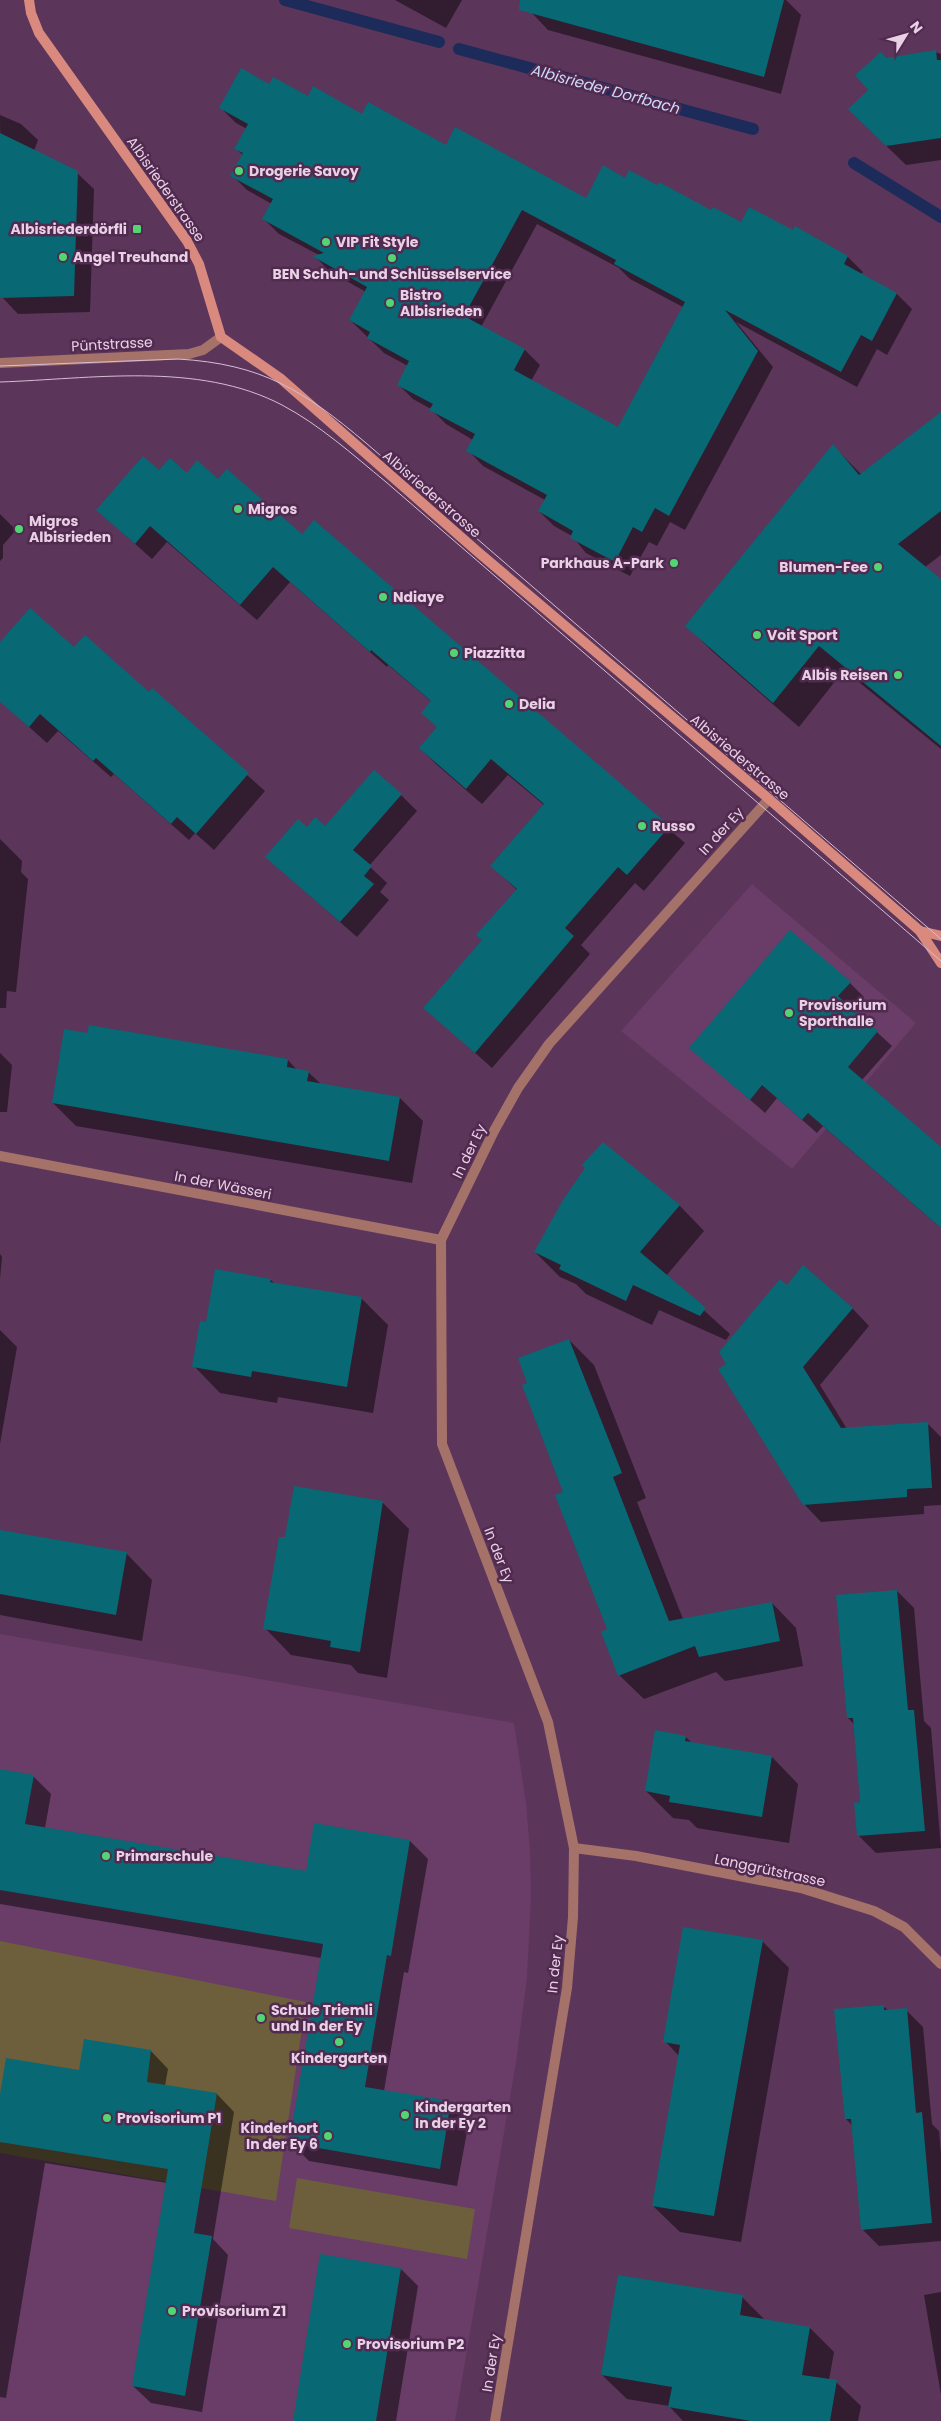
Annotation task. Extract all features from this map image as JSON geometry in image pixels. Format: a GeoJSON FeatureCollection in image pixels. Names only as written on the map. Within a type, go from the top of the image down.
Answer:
{"type":"FeatureCollection","features":[{"type":"Feature","properties":{"kind":"main road","name":"Albisriederstrasse"},"geometry":{"type":"LineString","coordinates":[[29,0],[31,14],[39,33],[187,241],[199,264],[221,337],[280,378],[486,559],[769,799],[920,931],[941,963]]}},
{"type":"Feature","properties":{"kind":"main road","name":"Albisriederstrasse"},"geometry":{"type":"LineString","coordinates":[[920,931],[941,936]]}},
{"type":"Feature","properties":{"kind":"street","name":"Püntstrasse"},"geometry":{"type":"LineString","coordinates":[[0,363],[189,354],[203,350],[221,337]]}},
{"type":"Feature","properties":{"kind":"street","name":"In der Ey"},"geometry":{"type":"LineString","coordinates":[[495,2421],[567,1988],[573,1917],[574,1848],[548,1722],[442,1444],[441,1240],[494,1131],[518,1088],[549,1044],[769,799]]}},
{"type":"Feature","properties":{"kind":"street","name":"In der Wässeri"},"geometry":{"type":"LineString","coordinates":[[0,1156],[441,1240]]}},
{"type":"Feature","properties":{"kind":"street","name":"Langgrütstrasse"},"geometry":{"type":"LineString","coordinates":[[574,1848],[636,1856],[802,1888],[874,1911],[904,1927],[941,1964]]}},
{"type":"Feature","properties":{"kind":"shaded area"},"geometry":{"type":"Polygon","coordinates":[[[752,884],[916,1023],[792,1169],[621,1031],[752,884]]]}},
{"type":"Feature","properties":{"kind":"shaded area","name":"Schule Triemli und In der Ey"},"geometry":{"type":"Polygon","coordinates":[[[0,1634],[514,1723],[526,1803],[530,1850],[531,1897],[527,1978],[516,2062],[455,2421],[0,2421],[0,1634]]]}},
{"type":"Feature","properties":{"kind":"shaded area"},"geometry":{"type":"Polygon","coordinates":[[[0,1941],[306,2002],[276,2201],[0,2153],[0,1941]]]}},
{"type":"Feature","properties":{"kind":"shaded area"},"geometry":{"type":"Polygon","coordinates":[[[297,2178],[475,2209],[467,2259],[289,2228],[297,2178]]]}},
{"type":"Feature","properties":{"kind":"building"},"geometry":{"type":"Polygon","coordinates":[[[520,0],[784,0],[764,77],[519,10],[520,0]]]}},
{"type":"Feature","properties":{"kind":"building"},"geometry":{"type":"Polygon","coordinates":[[[936,50],[937,60],[941,60],[941,138],[886,146],[848,109],[868,90],[855,75],[881,52],[886,58],[936,50]]]}},
{"type":"Feature","properties":{"kind":"building"},"geometry":{"type":"Polygon","coordinates":[[[241,68],[269,84],[273,77],[308,96],[313,86],[362,114],[368,102],[446,145],[455,127],[586,198],[603,165],[625,178],[629,170],[657,185],[659,182],[711,210],[713,207],[741,222],[749,207],[793,230],[795,226],[848,256],[844,264],[897,293],[872,341],[861,335],[841,372],[725,310],[758,351],[669,516],[655,508],[642,532],[633,527],[615,562],[570,538],[573,531],[538,511],[547,495],[466,451],[475,434],[429,410],[433,404],[397,385],[409,361],[367,338],[370,332],[349,320],[367,287],[312,256],[324,253],[262,219],[273,199],[230,176],[243,153],[234,149],[248,124],[219,108],[241,68]],[[522,210],[464,316],[525,349],[514,370],[618,427],[685,302],[614,264],[616,260],[522,210]]]}},
{"type":"Feature","properties":{"kind":"building"},"geometry":{"type":"Polygon","coordinates":[[[0,133],[78,171],[74,296],[0,298],[0,133]]]}},
{"type":"Feature","properties":{"kind":"building"},"geometry":{"type":"Polygon","coordinates":[[[941,412],[941,511],[898,544],[941,579],[941,746],[819,646],[773,703],[685,626],[833,444],[859,475],[941,412]]]}},
{"type":"Feature","properties":{"kind":"building"},"geometry":{"type":"Polygon","coordinates":[[[143,456],[159,470],[170,458],[187,473],[197,460],[218,479],[227,469],[302,534],[314,520],[670,826],[627,875],[618,867],[565,928],[574,936],[475,1053],[423,1008],[482,940],[476,935],[517,889],[490,866],[544,804],[491,759],[466,789],[419,748],[437,727],[421,713],[431,701],[371,650],[370,652],[273,567],[240,605],[150,526],[135,544],[96,510],[143,456]]]}},
{"type":"Feature","properties":{"kind":"building"},"geometry":{"type":"Polygon","coordinates":[[[30,608],[74,647],[85,635],[149,692],[152,688],[249,773],[196,834],[177,817],[171,824],[96,758],[93,761],[40,714],[29,727],[0,702],[0,642],[30,608]]]}},
{"type":"Feature","properties":{"kind":"building"},"geometry":{"type":"Polygon","coordinates":[[[374,770],[402,794],[353,850],[372,866],[364,876],[374,884],[340,922],[265,857],[298,819],[307,827],[315,817],[325,826],[374,770]]]}},
{"type":"Feature","properties":{"kind":"building","name":"Provisorium Sporthalle"},"geometry":{"type":"Polygon","coordinates":[[[790,930],[851,982],[838,996],[878,1031],[848,1067],[941,1147],[941,1228],[808,1113],[802,1120],[762,1085],[750,1100],[689,1048],[790,930]]]}},
{"type":"Feature","properties":{"kind":"building"},"geometry":{"type":"Polygon","coordinates":[[[89,1025],[288,1059],[287,1067],[309,1071],[307,1081],[400,1097],[389,1161],[52,1103],[64,1029],[87,1033],[89,1025]]]}},
{"type":"Feature","properties":{"kind":"building"},"geometry":{"type":"Polygon","coordinates":[[[603,1142],[680,1205],[640,1252],[706,1308],[700,1316],[633,1285],[626,1301],[559,1269],[561,1265],[534,1252],[563,1200],[585,1168],[582,1165],[603,1142]]]}},
{"type":"Feature","properties":{"kind":"building"},"geometry":{"type":"Polygon","coordinates":[[[803,1265],[853,1308],[803,1367],[841,1428],[928,1422],[932,1488],[907,1489],[907,1497],[803,1505],[718,1369],[726,1364],[719,1352],[780,1279],[787,1285],[803,1265]]]}},
{"type":"Feature","properties":{"kind":"building"},"geometry":{"type":"Polygon","coordinates":[[[215,1269],[271,1279],[270,1282],[362,1297],[347,1387],[252,1371],[251,1377],[192,1367],[200,1321],[206,1322],[215,1269]]]}},
{"type":"Feature","properties":{"kind":"building"},"geometry":{"type":"Polygon","coordinates":[[[569,1339],[622,1473],[613,1477],[669,1621],[772,1602],[780,1641],[699,1657],[695,1646],[618,1676],[601,1632],[607,1629],[555,1495],[563,1492],[522,1385],[527,1383],[518,1358],[569,1339]]]}},
{"type":"Feature","properties":{"kind":"building"},"geometry":{"type":"Polygon","coordinates":[[[294,1486],[383,1501],[360,1652],[330,1647],[331,1641],[263,1629],[279,1537],[285,1537],[294,1486]]]}},
{"type":"Feature","properties":{"kind":"building"},"geometry":{"type":"Polygon","coordinates":[[[0,1530],[127,1552],[116,1615],[0,1594],[0,1530]]]}},
{"type":"Feature","properties":{"kind":"building"},"geometry":{"type":"Polygon","coordinates":[[[897,1590],[908,1710],[914,1710],[925,1831],[857,1836],[854,1803],[860,1802],[853,1718],[847,1718],[836,1595],[897,1590]]]}},
{"type":"Feature","properties":{"kind":"building"},"geometry":{"type":"Polygon","coordinates":[[[655,1730],[686,1736],[685,1741],[772,1756],[762,1817],[669,1802],[670,1796],[645,1791],[655,1730]]]}},
{"type":"Feature","properties":{"kind":"building","name":"Primarschule"},"geometry":{"type":"Polygon","coordinates":[[[0,1769],[34,1775],[25,1824],[306,1871],[314,1823],[410,1840],[391,1956],[387,1955],[365,2087],[451,2101],[440,2169],[289,2143],[323,1944],[0,1890],[0,1769]]]}},
{"type":"Feature","properties":{"kind":"building"},"geometry":{"type":"Polygon","coordinates":[[[683,1927],[763,1940],[714,2216],[652,2206],[680,2045],[663,2042],[683,1927]]]}},
{"type":"Feature","properties":{"kind":"building"},"geometry":{"type":"Polygon","coordinates":[[[884,2005],[884,2010],[907,2008],[916,2113],[922,2112],[932,2223],[861,2230],[851,2119],[845,2119],[834,2009],[884,2005]]]}},
{"type":"Feature","properties":{"kind":"building","name":"Provisorium P1"},"geometry":{"type":"Polygon","coordinates":[[[84,2039],[151,2050],[147,2082],[217,2093],[194,2233],[212,2236],[185,2396],[132,2386],[168,2169],[0,2142],[0,2094],[6,2058],[79,2070],[84,2039]]]}},
{"type":"Feature","properties":{"kind":"building","name":"Provisorium P2"},"geometry":{"type":"Polygon","coordinates":[[[320,2254],[401,2268],[376,2421],[293,2421],[320,2254]]]}},
{"type":"Feature","properties":{"kind":"building"},"geometry":{"type":"Polygon","coordinates":[[[618,2275],[743,2295],[740,2315],[810,2327],[802,2375],[837,2380],[830,2421],[751,2421],[668,2407],[672,2387],[601,2375],[618,2275]]]}},
{"type":"Feature","properties":{"kind":"waterway","name":"Albisrieder Dorfbach"},"geometry":{"type":"LineString","coordinates":[[285,0],[439,42]]}},
{"type":"Feature","properties":{"kind":"waterway","name":"Albisrieder Dorfbach"},"geometry":{"type":"LineString","coordinates":[[459,49],[753,129]]}},
{"type":"Feature","properties":{"kind":"waterway","name":"Albisrieder Dorfbach"},"geometry":{"type":"LineString","coordinates":[[854,163],[941,217]]}},
{"type":"Feature","properties":{"kind":"tram line"},"geometry":{"type":"LineString","coordinates":[[0,366],[178,359],[234,367],[258,374],[301,394],[366,443],[941,939]]}},
{"type":"Feature","properties":{"kind":"tram line"},"geometry":{"type":"LineString","coordinates":[[0,382],[107,376],[180,378],[215,382],[249,391],[296,413],[336,441],[386,482],[941,961]]}},
{"type":"Feature","properties":{"kind":"place","name":"Drogerie Savoy"},"geometry":{"type":"Point","coordinates":[239,171]}},
{"type":"Feature","properties":{"kind":"place","name":"Albisriederdörfli"},"geometry":{"type":"Point","coordinates":[137,229]}},
{"type":"Feature","properties":{"kind":"place","name":"VIP Fit Style"},"geometry":{"type":"Point","coordinates":[326,242]}},
{"type":"Feature","properties":{"kind":"place","name":"Angel Treuhand"},"geometry":{"type":"Point","coordinates":[63,257]}},
{"type":"Feature","properties":{"kind":"place","name":"BEN Schuh- und Schlüsselservice"},"geometry":{"type":"Point","coordinates":[392,258]}},
{"type":"Feature","properties":{"kind":"place","name":"Bistro Albisrieden"},"geometry":{"type":"Point","coordinates":[390,303]}},
{"type":"Feature","properties":{"kind":"place","name":"Migros"},"geometry":{"type":"Point","coordinates":[238,509]}},
{"type":"Feature","properties":{"kind":"place","name":"Migros Albisrieden"},"geometry":{"type":"Point","coordinates":[19,529]}},
{"type":"Feature","properties":{"kind":"place","name":"Parkhaus A-Park"},"geometry":{"type":"Point","coordinates":[674,563]}},
{"type":"Feature","properties":{"kind":"place","name":"Blumen-Fee"},"geometry":{"type":"Point","coordinates":[878,567]}},
{"type":"Feature","properties":{"kind":"place","name":"Ndiaye"},"geometry":{"type":"Point","coordinates":[383,597]}},
{"type":"Feature","properties":{"kind":"place","name":"Voit Sport"},"geometry":{"type":"Point","coordinates":[757,635]}},
{"type":"Feature","properties":{"kind":"place","name":"Piazzitta"},"geometry":{"type":"Point","coordinates":[454,653]}},
{"type":"Feature","properties":{"kind":"place","name":"Albis Reisen"},"geometry":{"type":"Point","coordinates":[898,675]}},
{"type":"Feature","properties":{"kind":"place","name":"Delia"},"geometry":{"type":"Point","coordinates":[509,704]}},
{"type":"Feature","properties":{"kind":"place","name":"Russo"},"geometry":{"type":"Point","coordinates":[642,826]}},
{"type":"Feature","properties":{"kind":"place","name":"Provisorium Sporthalle"},"geometry":{"type":"Point","coordinates":[789,1013]}},
{"type":"Feature","properties":{"kind":"place","name":"Primarschule"},"geometry":{"type":"Point","coordinates":[106,1856]}},
{"type":"Feature","properties":{"kind":"place","name":"Schule Triemli und In der Ey"},"geometry":{"type":"Point","coordinates":[261,2018]}},
{"type":"Feature","properties":{"kind":"place","name":"Kindergarten"},"geometry":{"type":"Point","coordinates":[339,2042]}},
{"type":"Feature","properties":{"kind":"place","name":"Kindergarten In der Ey 2"},"geometry":{"type":"Point","coordinates":[405,2115]}},
{"type":"Feature","properties":{"kind":"place","name":"Provisorium P1"},"geometry":{"type":"Point","coordinates":[107,2118]}},
{"type":"Feature","properties":{"kind":"place","name":"Kinderhort In der Ey 6"},"geometry":{"type":"Point","coordinates":[328,2136]}},
{"type":"Feature","properties":{"kind":"place","name":"Provisorium Z1"},"geometry":{"type":"Point","coordinates":[172,2311]}},
{"type":"Feature","properties":{"kind":"place","name":"Provisorium P2"},"geometry":{"type":"Point","coordinates":[347,2344]}}]}
